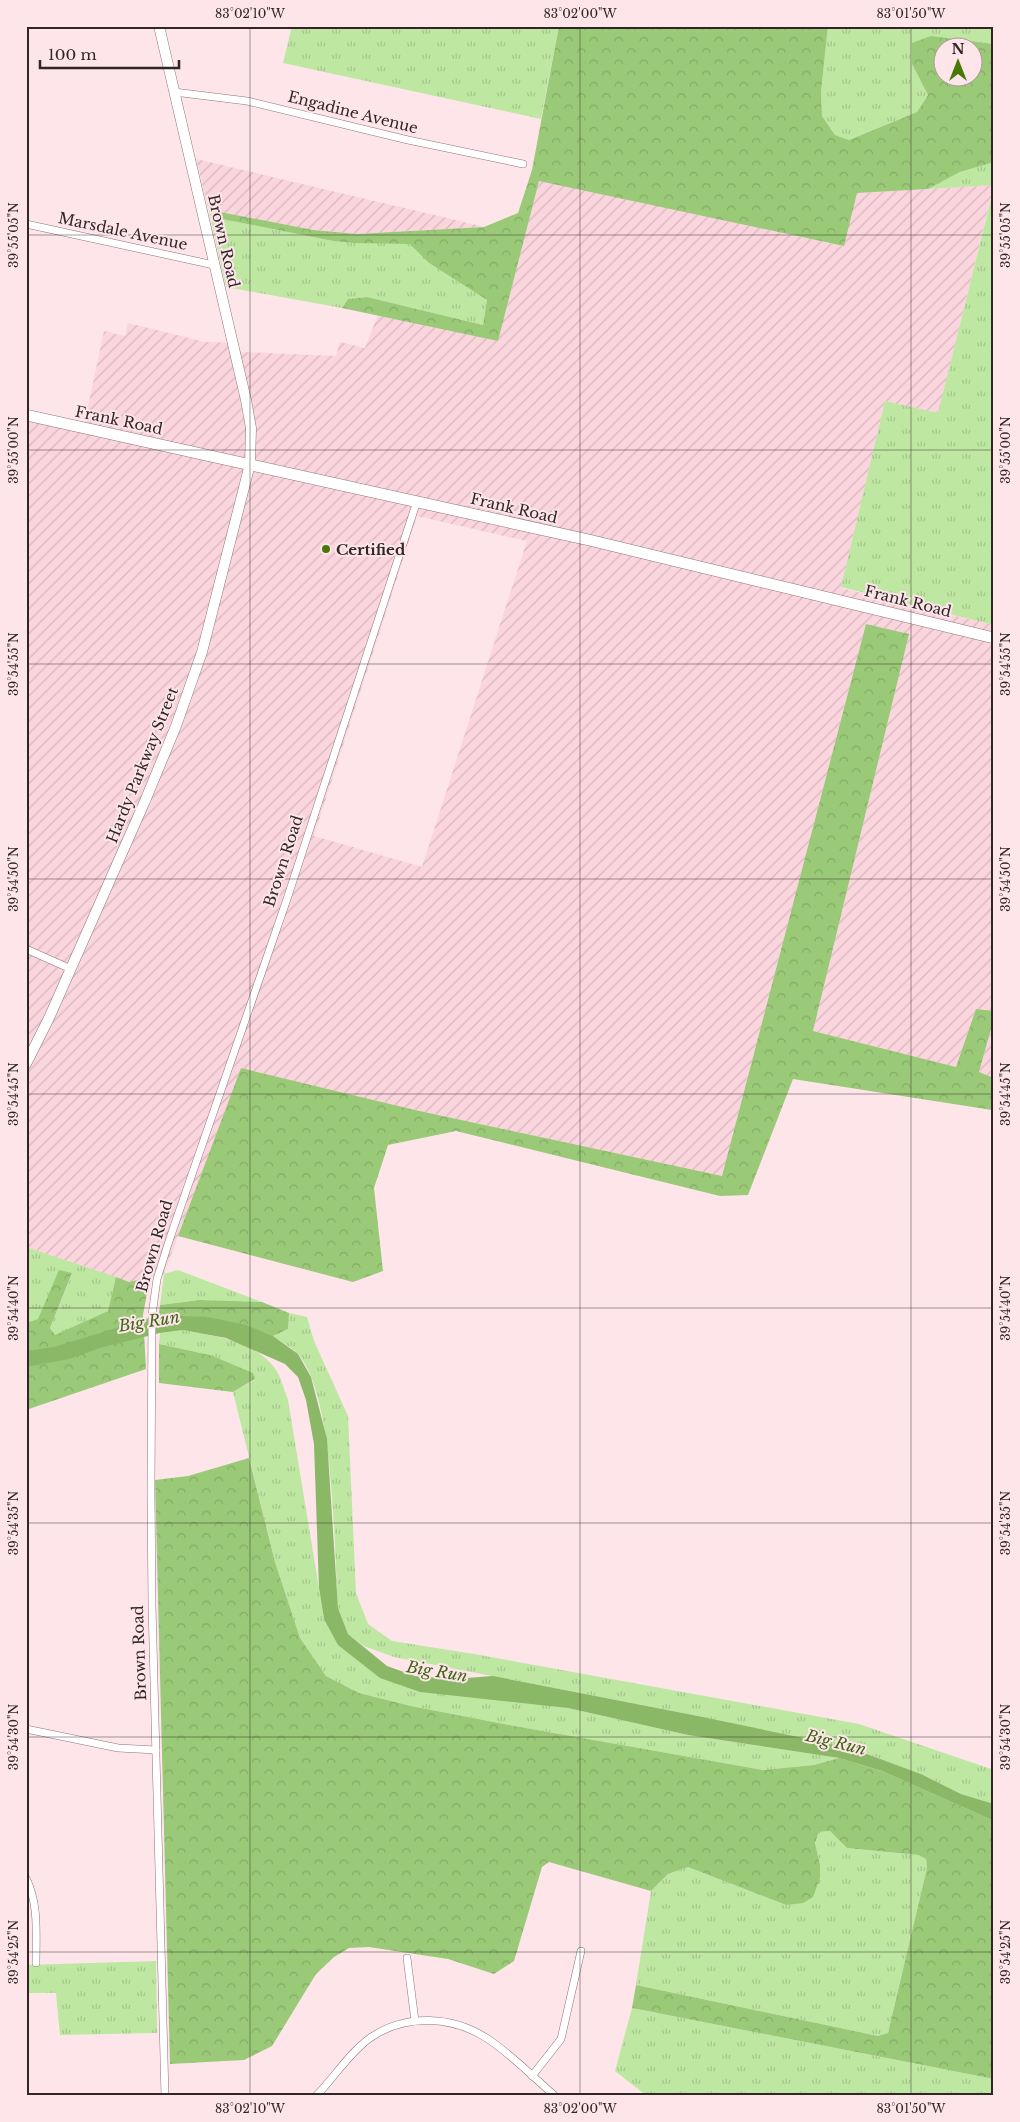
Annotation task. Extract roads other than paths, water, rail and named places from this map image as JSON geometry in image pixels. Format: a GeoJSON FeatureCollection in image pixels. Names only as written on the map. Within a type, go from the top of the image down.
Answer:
{"type":"FeatureCollection","features":[{"type":"Feature","properties":{"kind":"main road","name":"Brown Road"},"geometry":{"type":"LineString","coordinates":[[159,26],[250,419],[250,464]]}},
{"type":"Feature","properties":{"kind":"main road","name":"Frank Road"},"geometry":{"type":"LineString","coordinates":[[26,415],[653,555],[994,638]]}},
{"type":"Feature","properties":{"kind":"main road","name":"Hardy Parkway Street"},"geometry":{"type":"LineString","coordinates":[[26,1064],[71,969],[145,801],[184,702],[204,645],[250,464]]}},
{"type":"Feature","properties":{"kind":"street","name":"Engadine Avenue"},"geometry":{"type":"LineString","coordinates":[[174,92],[247,101],[408,140],[523,164]]}},
{"type":"Feature","properties":{"kind":"street","name":"Marsdale Avenue"},"geometry":{"type":"LineString","coordinates":[[26,224],[214,265]]}},
{"type":"Feature","properties":{"kind":"street","name":"Brown Road"},"geometry":{"type":"LineString","coordinates":[[165,2096],[151,1490],[152,1314],[155,1290],[163,1258],[281,917],[417,501]]}},
{"type":"Feature","properties":{"kind":"street"},"geometry":{"type":"LineString","coordinates":[[26,949],[71,969]]}},
{"type":"Feature","properties":{"kind":"street"},"geometry":{"type":"LineString","coordinates":[[26,1729],[118,1748],[156,1750]]}},
{"type":"Feature","properties":{"kind":"street"},"geometry":{"type":"LineString","coordinates":[[26,1878],[32,1889],[35,1909],[36,1963]]}},
{"type":"Feature","properties":{"kind":"street"},"geometry":{"type":"LineString","coordinates":[[532,2076],[561,2039],[581,1951]]}},
{"type":"Feature","properties":{"kind":"street"},"geometry":{"type":"LineString","coordinates":[[407,1958],[415,2021]]}},
{"type":"Feature","properties":{"kind":"street"},"geometry":{"type":"LineString","coordinates":[[316,2096],[369,2039],[397,2025],[415,2021],[438,2020],[473,2030],[489,2040],[555,2096]]}},
{"type":"Feature","properties":{"kind":"water","name":"Big Run"},"geometry":{"type":"Polygon","coordinates":[[[159,1315],[207,1317],[246,1325],[273,1336],[298,1354],[311,1377],[327,1439],[338,1608],[348,1634],[387,1666],[415,1676],[453,1679],[493,1676],[693,1715],[856,1750],[921,1774],[961,1794],[994,1804],[994,1821],[882,1771],[839,1758],[688,1735],[568,1708],[420,1692],[380,1678],[338,1645],[324,1619],[319,1588],[314,1444],[306,1400],[298,1377],[285,1364],[226,1338],[183,1330],[160,1333],[103,1347],[69,1359],[26,1367],[26,1351],[54,1347],[159,1315]]]}},
{"type":"Feature","properties":{"kind":"place","name":"Certified"},"geometry":{"type":"Point","coordinates":[326,549]}}]}
